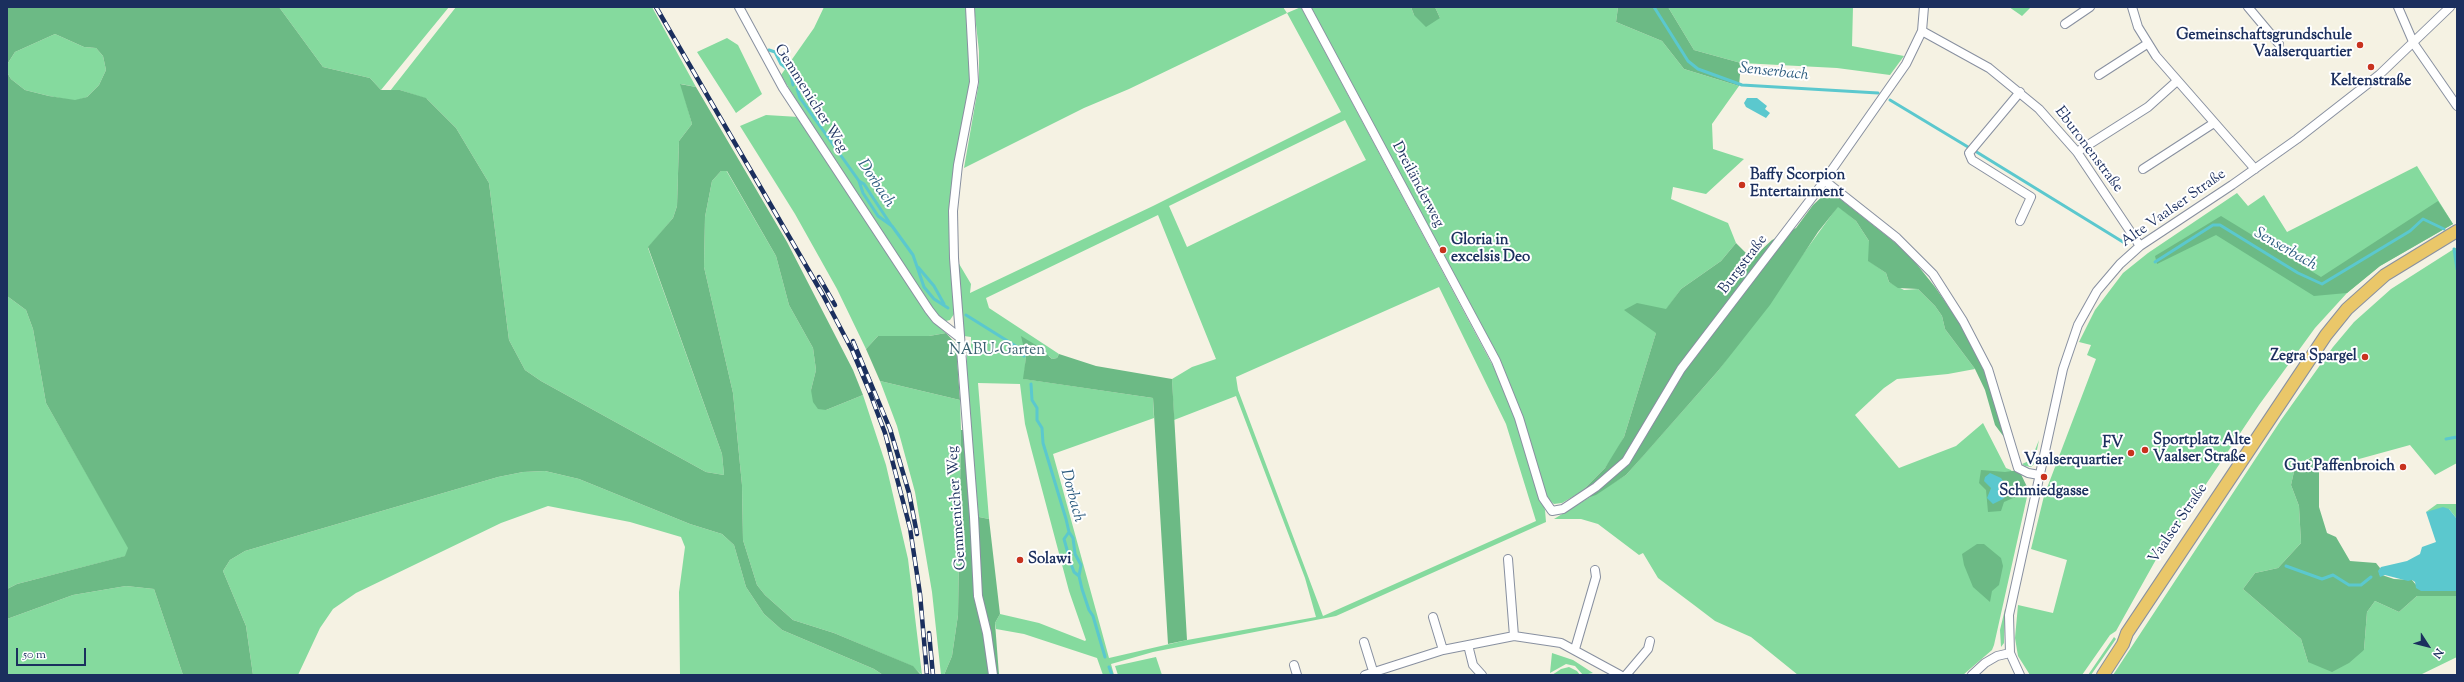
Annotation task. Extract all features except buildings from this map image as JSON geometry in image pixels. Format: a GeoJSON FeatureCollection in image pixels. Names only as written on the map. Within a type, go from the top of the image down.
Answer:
{"type":"FeatureCollection","features":[{"type":"Feature","properties":{"kind":"main road","name":"Vaalser Straße"},"geometry":{"type":"LineString","coordinates":[[2103,675],[2123,644],[2127,633],[2199,522],[2269,416],[2326,334],[2362,295],[2385,275],[2457,231]]}},
{"type":"Feature","properties":{"kind":"main road","name":"Vaalser Straße"},"geometry":{"type":"LineString","coordinates":[[2095,675],[2118,640],[2127,633]]}},
{"type":"Feature","properties":{"kind":"street","name":"Gemmenicher Weg"},"geometry":{"type":"LineString","coordinates":[[739,7],[783,88],[929,310],[936,319],[959,338]]}},
{"type":"Feature","properties":{"kind":"street","name":"Gemmenicher Weg"},"geometry":{"type":"LineString","coordinates":[[970,7],[974,82],[958,166],[953,211],[959,338],[974,517],[978,596],[988,640],[993,675]]}},
{"type":"Feature","properties":{"kind":"street","name":"Dreiländerweg"},"geometry":{"type":"LineString","coordinates":[[1306,7],[1496,361],[1519,418],[1543,498],[1552,511]]}},
{"type":"Feature","properties":{"kind":"street","name":"Burgstraße"},"geometry":{"type":"LineString","coordinates":[[1552,511],[1563,509],[1596,487],[1626,461],[1681,369],[1825,181],[1906,64],[1922,31],[1924,7]]}},
{"type":"Feature","properties":{"kind":"street"},"geometry":{"type":"LineString","coordinates":[[2065,24],[2090,7]]}},
{"type":"Feature","properties":{"kind":"street"},"geometry":{"type":"LineString","coordinates":[[2132,7],[2138,27],[2147,44],[2177,81],[2255,169]]}},
{"type":"Feature","properties":{"kind":"street"},"geometry":{"type":"LineString","coordinates":[[2248,7],[2279,44]]}},
{"type":"Feature","properties":{"kind":"street"},"geometry":{"type":"LineString","coordinates":[[2398,7],[2414,44],[2457,106]]}},
{"type":"Feature","properties":{"kind":"street","name":"Alte Vaalser Straße"},"geometry":{"type":"LineString","coordinates":[[2020,675],[2010,653],[2009,615],[2063,370],[2078,325],[2097,291],[2120,264],[2140,246],[2255,169],[2366,84],[2414,44],[2450,7]]}},
{"type":"Feature","properties":{"kind":"street","name":"Eburonenstraße"},"geometry":{"type":"LineString","coordinates":[[1922,31],[1979,62],[2020,92],[2058,128],[2077,152],[2140,246]]}},
{"type":"Feature","properties":{"kind":"street"},"geometry":{"type":"LineString","coordinates":[[2099,75],[2147,44]]}},
{"type":"Feature","properties":{"kind":"street"},"geometry":{"type":"LineString","coordinates":[[2077,152],[2148,107],[2177,81]]}},
{"type":"Feature","properties":{"kind":"street"},"geometry":{"type":"LineString","coordinates":[[2020,92],[1968,153],[1972,160],[2031,197],[2020,221]]}},
{"type":"Feature","properties":{"kind":"street"},"geometry":{"type":"LineString","coordinates":[[2143,169],[2214,123]]}},
{"type":"Feature","properties":{"kind":"street"},"geometry":{"type":"LineString","coordinates":[[1825,181],[1897,238],[1933,274],[1963,321],[1988,369],[2018,468],[2028,473],[2039,475]]}},
{"type":"Feature","properties":{"kind":"street"},"geometry":{"type":"LineString","coordinates":[[1508,559],[1514,636]]}},
{"type":"Feature","properties":{"kind":"street"},"geometry":{"type":"LineString","coordinates":[[1575,649],[1596,577],[1595,570]]}},
{"type":"Feature","properties":{"kind":"street"},"geometry":{"type":"LineString","coordinates":[[1433,617],[1443,650]]}},
{"type":"Feature","properties":{"kind":"street"},"geometry":{"type":"LineString","coordinates":[[1365,675],[1443,650],[1514,636],[1549,640],[1575,649],[1620,675]]}},
{"type":"Feature","properties":{"kind":"street"},"geometry":{"type":"LineString","coordinates":[[1626,675],[1648,649],[1650,641]]}},
{"type":"Feature","properties":{"kind":"street"},"geometry":{"type":"LineString","coordinates":[[1364,642],[1374,671]]}},
{"type":"Feature","properties":{"kind":"street"},"geometry":{"type":"LineString","coordinates":[[1468,644],[1473,665],[1482,675]]}},
{"type":"Feature","properties":{"kind":"street"},"geometry":{"type":"LineString","coordinates":[[1972,675],[1985,663],[2010,653]]}},
{"type":"Feature","properties":{"kind":"street"},"geometry":{"type":"LineString","coordinates":[[1294,665],[1297,675]]}},
{"type":"Feature","properties":{"kind":"green space"},"geometry":{"type":"Polygon","coordinates":[[[7,7],[279,7],[323,67],[370,78],[381,90],[400,90],[426,98],[456,128],[489,183],[509,340],[525,370],[541,381],[706,472],[724,475],[722,454],[648,247],[673,218],[677,206],[679,141],[692,124],[680,84],[696,87],[787,242],[853,370],[863,395],[826,410],[818,409],[813,402],[811,390],[816,370],[813,348],[789,305],[776,256],[727,171],[721,171],[712,181],[705,217],[704,267],[733,393],[742,485],[743,540],[757,585],[765,595],[793,620],[834,633],[913,666],[921,675],[883,675],[874,669],[782,630],[764,614],[746,587],[734,545],[722,534],[690,524],[579,479],[545,471],[523,472],[498,477],[245,551],[230,560],[223,571],[246,626],[253,675],[183,675],[154,589],[126,586],[73,595],[7,619],[7,589],[17,584],[125,556],[128,548],[46,403],[33,329],[26,310],[7,296],[7,7]],[[55,34],[15,52],[8,63],[8,74],[11,79],[25,90],[75,100],[87,97],[99,85],[106,70],[103,56],[96,48],[84,47],[55,34]]]}},
{"type":"Feature","properties":{"kind":"green space"},"geometry":{"type":"Polygon","coordinates":[[[279,7],[449,7],[381,90],[370,78],[323,67],[279,7]]]}},
{"type":"Feature","properties":{"kind":"green space"},"geometry":{"type":"Polygon","coordinates":[[[456,7],[652,7],[696,87],[681,84],[692,124],[679,141],[677,206],[673,218],[648,248],[722,454],[724,475],[706,472],[541,381],[525,370],[509,340],[489,183],[456,128],[427,99],[400,90],[390,91],[456,7]]]}},
{"type":"Feature","properties":{"kind":"green space"},"geometry":{"type":"Polygon","coordinates":[[[824,7],[966,7],[970,43],[971,81],[950,244],[954,314],[950,320],[946,321],[939,318],[929,304],[816,133],[781,75],[814,28],[824,7]]]}},
{"type":"Feature","properties":{"kind":"green space"},"geometry":{"type":"Polygon","coordinates":[[[974,7],[1283,7],[1287,13],[1129,89],[1084,108],[964,168],[979,82],[979,51],[974,7]]]}},
{"type":"Feature","properties":{"kind":"green space","name":"NABU-Garten"},"geometry":{"type":"Polygon","coordinates":[[[1301,7],[1494,368],[1515,418],[1545,510],[1546,522],[1336,616],[1153,652],[1111,664],[1114,675],[1103,675],[1097,658],[1024,634],[996,629],[995,623],[1000,614],[1039,623],[1085,641],[1086,640],[1069,591],[1031,448],[1025,424],[1020,384],[978,383],[989,519],[979,517],[967,400],[967,350],[971,346],[971,337],[964,336],[958,262],[971,284],[970,293],[1153,206],[1341,112],[1287,13],[1301,7]],[[1345,120],[1169,206],[1187,247],[1366,160],[1345,120]],[[1158,215],[986,298],[989,308],[1059,354],[1057,358],[1052,359],[1049,356],[1026,357],[1024,379],[1153,398],[1154,418],[1053,454],[1109,658],[1187,640],[1316,617],[1305,578],[1236,396],[1174,420],[1172,379],[1192,367],[1216,359],[1158,215]],[[1439,287],[1236,377],[1238,390],[1323,616],[1536,521],[1506,424],[1439,287]]]}},
{"type":"Feature","properties":{"kind":"green space"},"geometry":{"type":"Polygon","coordinates":[[[1310,7],[1411,7],[1414,15],[1440,18],[1435,7],[1618,7],[1616,22],[1662,41],[1684,69],[1739,86],[1712,124],[1713,149],[1744,159],[1706,194],[1673,187],[1671,199],[1728,223],[1736,243],[1721,261],[1681,289],[1661,317],[1624,437],[1616,453],[1605,468],[1581,492],[1562,503],[1554,504],[1548,499],[1498,357],[1310,7]]]}},
{"type":"Feature","properties":{"kind":"green space"},"geometry":{"type":"Polygon","coordinates":[[[1411,7],[1435,7],[1440,18],[1426,27],[1414,15],[1411,7]]]}},
{"type":"Feature","properties":{"kind":"green space"},"geometry":{"type":"Polygon","coordinates":[[[1618,7],[1668,7],[1694,50],[1741,63],[1739,86],[1684,69],[1662,41],[1616,22],[1618,7]]]}},
{"type":"Feature","properties":{"kind":"green space"},"geometry":{"type":"Polygon","coordinates":[[[1668,7],[1853,7],[1852,46],[1904,56],[1890,75],[1837,68],[1741,63],[1694,50],[1668,7]]]}},
{"type":"Feature","properties":{"kind":"green space"},"geometry":{"type":"Polygon","coordinates":[[[2009,7],[2031,7],[2022,16],[2009,7]]]}},
{"type":"Feature","properties":{"kind":"green space"},"geometry":{"type":"Polygon","coordinates":[[[55,34],[84,47],[96,48],[103,56],[106,70],[99,85],[87,97],[75,101],[25,90],[11,79],[8,74],[8,63],[15,52],[55,34]]]}},
{"type":"Feature","properties":{"kind":"green space"},"geometry":{"type":"Polygon","coordinates":[[[727,38],[738,45],[762,94],[736,113],[697,52],[727,38]]]}},
{"type":"Feature","properties":{"kind":"green space"},"geometry":{"type":"Polygon","coordinates":[[[766,115],[799,117],[932,320],[946,333],[929,336],[878,336],[866,349],[837,289],[795,214],[740,126],[766,115]]]}},
{"type":"Feature","properties":{"kind":"green space"},"geometry":{"type":"Polygon","coordinates":[[[2417,166],[2453,224],[2380,266],[2347,293],[2315,328],[2259,405],[2158,556],[2116,631],[2110,635],[2082,675],[2030,675],[2018,656],[2015,638],[2018,605],[2053,613],[2067,560],[2031,549],[2044,496],[2096,359],[2087,355],[2091,345],[2079,342],[2095,310],[2123,273],[2148,253],[2237,193],[2248,206],[2264,195],[2287,232],[2417,166]]]}},
{"type":"Feature","properties":{"kind":"green space"},"geometry":{"type":"Polygon","coordinates":[[[726,170],[776,256],[789,305],[813,348],[816,370],[811,390],[826,410],[863,395],[886,465],[908,559],[922,675],[912,666],[834,633],[793,620],[765,595],[757,585],[743,540],[742,485],[733,393],[704,267],[705,217],[712,181],[721,171],[726,170]]]}},
{"type":"Feature","properties":{"kind":"green space"},"geometry":{"type":"Polygon","coordinates":[[[1826,193],[1834,194],[1907,252],[1935,287],[1962,326],[1986,375],[2004,437],[1995,425],[1985,390],[1975,369],[1945,329],[1942,316],[1935,306],[1918,289],[1898,288],[1889,282],[1886,273],[1868,261],[1869,241],[1856,221],[1838,207],[1818,232],[1770,305],[1718,371],[1626,475],[1596,495],[1590,497],[1581,492],[1605,468],[1624,437],[1656,333],[1624,310],[1637,303],[1666,309],[1681,289],[1721,261],[1736,243],[1746,253],[1759,252],[1772,240],[1796,228],[1813,205],[1826,193]]]}},
{"type":"Feature","properties":{"kind":"green space"},"geometry":{"type":"Polygon","coordinates":[[[2438,201],[2453,224],[2380,266],[2347,293],[2314,296],[2216,235],[2157,264],[2155,256],[2221,216],[2321,277],[2438,201]]]}},
{"type":"Feature","properties":{"kind":"green space"},"geometry":{"type":"Polygon","coordinates":[[[1838,206],[1856,221],[1869,241],[1869,261],[1886,273],[1889,282],[1904,290],[1918,289],[1935,306],[1942,316],[1945,329],[1975,369],[1948,374],[1897,379],[1884,388],[1855,415],[1899,468],[1956,446],[1983,423],[2006,468],[2011,470],[2027,497],[1994,645],[1992,650],[1963,675],[1798,675],[1751,637],[1715,621],[1658,578],[1643,553],[1639,555],[1598,524],[1581,519],[1554,519],[1626,475],[1718,371],[1838,206]]]}},
{"type":"Feature","properties":{"kind":"green space"},"geometry":{"type":"Polygon","coordinates":[[[2457,247],[2457,463],[2435,475],[2410,445],[2319,470],[2313,456],[2295,467],[2291,485],[2299,506],[2301,543],[2278,568],[2255,573],[2243,589],[2301,639],[2308,662],[2364,650],[2367,612],[2375,601],[2399,612],[2417,596],[2457,596],[2457,657],[2420,675],[2113,675],[2281,420],[2333,347],[2354,322],[2391,289],[2457,247]]]}},
{"type":"Feature","properties":{"kind":"green space"},"geometry":{"type":"Polygon","coordinates":[[[7,296],[26,310],[33,329],[46,403],[129,548],[126,556],[17,584],[7,589],[7,296]]]}},
{"type":"Feature","properties":{"kind":"green space"},"geometry":{"type":"Polygon","coordinates":[[[946,333],[956,344],[960,400],[880,381],[866,349],[878,336],[929,336],[946,333]]]}},
{"type":"Feature","properties":{"kind":"green space"},"geometry":{"type":"Polygon","coordinates":[[[1021,336],[1039,347],[1052,359],[1057,358],[1059,354],[1096,366],[1172,379],[1187,640],[1168,644],[1153,398],[1023,379],[1026,357],[1021,336]]]}},
{"type":"Feature","properties":{"kind":"green space"},"geometry":{"type":"Polygon","coordinates":[[[880,381],[960,400],[961,430],[958,615],[952,656],[944,675],[941,675],[932,592],[915,492],[897,426],[880,381]]]}},
{"type":"Feature","properties":{"kind":"green space"},"geometry":{"type":"Polygon","coordinates":[[[961,430],[970,430],[979,517],[989,519],[1000,614],[995,623],[999,675],[944,675],[952,656],[958,615],[961,430]]]}},
{"type":"Feature","properties":{"kind":"green space"},"geometry":{"type":"Polygon","coordinates":[[[2039,440],[2034,464],[2031,467],[2025,466],[2022,464],[2031,460],[2039,440]]]}},
{"type":"Feature","properties":{"kind":"green space"},"geometry":{"type":"Polygon","coordinates":[[[2314,456],[2319,470],[2319,507],[2327,533],[2336,537],[2350,561],[2376,563],[2380,568],[2379,574],[2394,579],[2412,580],[2417,586],[2457,591],[2457,596],[2417,596],[2399,612],[2375,601],[2367,612],[2364,650],[2349,663],[2332,672],[2308,662],[2301,639],[2243,589],[2255,573],[2278,568],[2301,543],[2299,506],[2291,485],[2295,467],[2314,456]]]}},
{"type":"Feature","properties":{"kind":"green space"},"geometry":{"type":"Polygon","coordinates":[[[1981,470],[2005,472],[2019,470],[2029,491],[2004,502],[2001,511],[1988,512],[1986,490],[1979,483],[1981,470]]]}},
{"type":"Feature","properties":{"kind":"green space"},"geometry":{"type":"Polygon","coordinates":[[[545,471],[579,479],[690,524],[722,534],[734,545],[746,587],[764,614],[782,630],[874,669],[883,675],[680,675],[679,592],[685,547],[681,537],[630,522],[548,506],[501,523],[356,593],[333,609],[320,628],[298,675],[253,675],[246,626],[223,571],[230,560],[245,551],[498,477],[523,472],[545,471]]]}},
{"type":"Feature","properties":{"kind":"green space"},"geometry":{"type":"Polygon","coordinates":[[[2437,504],[2457,504],[2457,519],[2449,509],[2426,512],[2437,504]]]}},
{"type":"Feature","properties":{"kind":"green space"},"geometry":{"type":"Polygon","coordinates":[[[1977,544],[1984,544],[2001,558],[2003,566],[1999,585],[1992,591],[1990,602],[1973,587],[1964,565],[1962,554],[1977,544]]]}},
{"type":"Feature","properties":{"kind":"green space"},"geometry":{"type":"Polygon","coordinates":[[[126,586],[154,589],[183,675],[7,675],[7,619],[73,595],[126,586]]]}},
{"type":"Feature","properties":{"kind":"green space"},"geometry":{"type":"Polygon","coordinates":[[[2005,609],[2004,643],[2001,647],[2000,630],[2005,609]]]}},
{"type":"Feature","properties":{"kind":"green space"},"geometry":{"type":"Polygon","coordinates":[[[2114,637],[2116,639],[2091,675],[2088,675],[2114,637]]]}},
{"type":"Feature","properties":{"kind":"green space"},"geometry":{"type":"Polygon","coordinates":[[[1552,653],[1573,660],[1593,673],[1583,675],[1575,666],[1566,664],[1550,673],[1552,653]]]}},
{"type":"Feature","properties":{"kind":"green space"},"geometry":{"type":"Polygon","coordinates":[[[1156,657],[1162,675],[1118,675],[1115,666],[1156,657]]]}},
{"type":"Feature","properties":{"kind":"green space"},"geometry":{"type":"Polygon","coordinates":[[[1569,667],[1577,671],[1580,675],[1552,675],[1561,669],[1569,667]]]}},
{"type":"Feature","properties":{"kind":"water"},"geometry":{"type":"Polygon","coordinates":[[[1747,98],[1757,98],[1767,106],[1765,109],[1770,113],[1766,118],[1746,107],[1744,103],[1747,98]]]}},
{"type":"Feature","properties":{"kind":"water"},"geometry":{"type":"Polygon","coordinates":[[[1990,473],[2001,478],[2008,488],[2008,494],[2003,499],[1993,504],[1987,498],[1991,488],[1984,481],[1985,477],[1990,473]]]}},
{"type":"Feature","properties":{"kind":"water"},"geometry":{"type":"Polygon","coordinates":[[[2443,507],[2449,509],[2457,519],[2457,591],[2421,591],[2416,588],[2415,582],[2412,580],[2408,581],[2385,575],[2380,577],[2378,571],[2381,567],[2407,561],[2420,554],[2422,547],[2436,542],[2426,512],[2443,507]]]}},
{"type":"Feature","properties":{"kind":"waterway","name":"Senserbach"},"geometry":{"type":"LineString","coordinates":[[1654,7],[1688,61],[1698,69],[1742,85],[1878,93]]}},
{"type":"Feature","properties":{"kind":"waterway","name":"Dorbach"},"geometry":{"type":"LineString","coordinates":[[769,50],[775,52],[781,64],[790,71],[793,85]]}},
{"type":"Feature","properties":{"kind":"waterway","name":"Dorbach"},"geometry":{"type":"LineString","coordinates":[[797,89],[800,98],[859,181],[863,193],[878,216],[892,226],[913,255],[924,287],[934,299],[948,308]]}},
{"type":"Feature","properties":{"kind":"waterway","name":"Senserbach"},"geometry":{"type":"LineString","coordinates":[[1890,100],[1968,147]]}},
{"type":"Feature","properties":{"kind":"waterway","name":"Senserbach"},"geometry":{"type":"LineString","coordinates":[[1975,151],[2123,242]]}},
{"type":"Feature","properties":{"kind":"waterway"},"geometry":{"type":"LineString","coordinates":[[859,181],[864,184],[891,225]]}},
{"type":"Feature","properties":{"kind":"waterway","name":"Senserbach"},"geometry":{"type":"LineString","coordinates":[[2155,262],[2213,225],[2220,225],[2298,273],[2322,284],[2410,231],[2423,219],[2444,229]]}},
{"type":"Feature","properties":{"kind":"waterway","name":"Senserbach"},"geometry":{"type":"LineString","coordinates":[[2454,249],[2457,269]]}},
{"type":"Feature","properties":{"kind":"waterway"},"geometry":{"type":"LineString","coordinates":[[918,267],[934,286],[944,304]]}},
{"type":"Feature","properties":{"kind":"waterway","name":"Dorbach"},"geometry":{"type":"LineString","coordinates":[[966,315],[1022,350],[1024,356]]}},
{"type":"Feature","properties":{"kind":"waterway","name":"Dorbach"},"geometry":{"type":"LineString","coordinates":[[1031,384],[1032,400],[1037,408],[1037,420],[1042,428],[1043,443],[1069,532],[1064,539],[1074,572],[1079,576],[1089,610],[1093,616],[1105,657]]}},
{"type":"Feature","properties":{"kind":"waterway"},"geometry":{"type":"LineString","coordinates":[[2446,439],[2457,437]]}},
{"type":"Feature","properties":{"kind":"waterway"},"geometry":{"type":"LineString","coordinates":[[1069,532],[1073,538],[1075,554],[1081,565],[1079,576]]}},
{"type":"Feature","properties":{"kind":"waterway"},"geometry":{"type":"LineString","coordinates":[[2286,566],[2322,579],[2333,575],[2349,585],[2361,585],[2371,577]]}},
{"type":"Feature","properties":{"kind":"waterway","name":"Dorbach"},"geometry":{"type":"LineString","coordinates":[[1109,667],[1112,675]]}},
{"type":"Feature","properties":{"kind":"railway"},"geometry":{"type":"LineString","coordinates":[[656,7],[823,295],[852,350],[870,393],[885,433],[910,528],[920,594],[927,675]]}},
{"type":"Feature","properties":{"kind":"railway"},"geometry":{"type":"LineString","coordinates":[[819,277],[835,305]]}},
{"type":"Feature","properties":{"kind":"railway"},"geometry":{"type":"LineString","coordinates":[[853,341],[890,429],[909,493],[917,534]]}},
{"type":"Feature","properties":{"kind":"railway"},"geometry":{"type":"LineString","coordinates":[[929,633],[933,675]]}},
{"type":"Feature","properties":{"kind":"place","name":"Gemeinschaftsgrundschule Vaalserquartier"},"geometry":{"type":"Point","coordinates":[2360,45]}},
{"type":"Feature","properties":{"kind":"place","name":"Keltenstraße"},"geometry":{"type":"Point","coordinates":[2371,67]}},
{"type":"Feature","properties":{"kind":"place","name":"Baffy Scorpion Entertainment"},"geometry":{"type":"Point","coordinates":[1742,185]}},
{"type":"Feature","properties":{"kind":"place","name":"Gloria in excelsis Deo"},"geometry":{"type":"Point","coordinates":[1443,250]}},
{"type":"Feature","properties":{"kind":"place","name":"Zegra Spargel"},"geometry":{"type":"Point","coordinates":[2365,357]}},
{"type":"Feature","properties":{"kind":"place","name":"Sportplatz Alte Vaalser Straße"},"geometry":{"type":"Point","coordinates":[2145,450]}},
{"type":"Feature","properties":{"kind":"place","name":"FV Vaalserquartier"},"geometry":{"type":"Point","coordinates":[2131,453]}},
{"type":"Feature","properties":{"kind":"place","name":"Gut Paffenbroich"},"geometry":{"type":"Point","coordinates":[2403,467]}},
{"type":"Feature","properties":{"kind":"place","name":"Schmiedgasse"},"geometry":{"type":"Point","coordinates":[2044,477]}},
{"type":"Feature","properties":{"kind":"place","name":"Solawi"},"geometry":{"type":"Point","coordinates":[1020,560]}}]}
